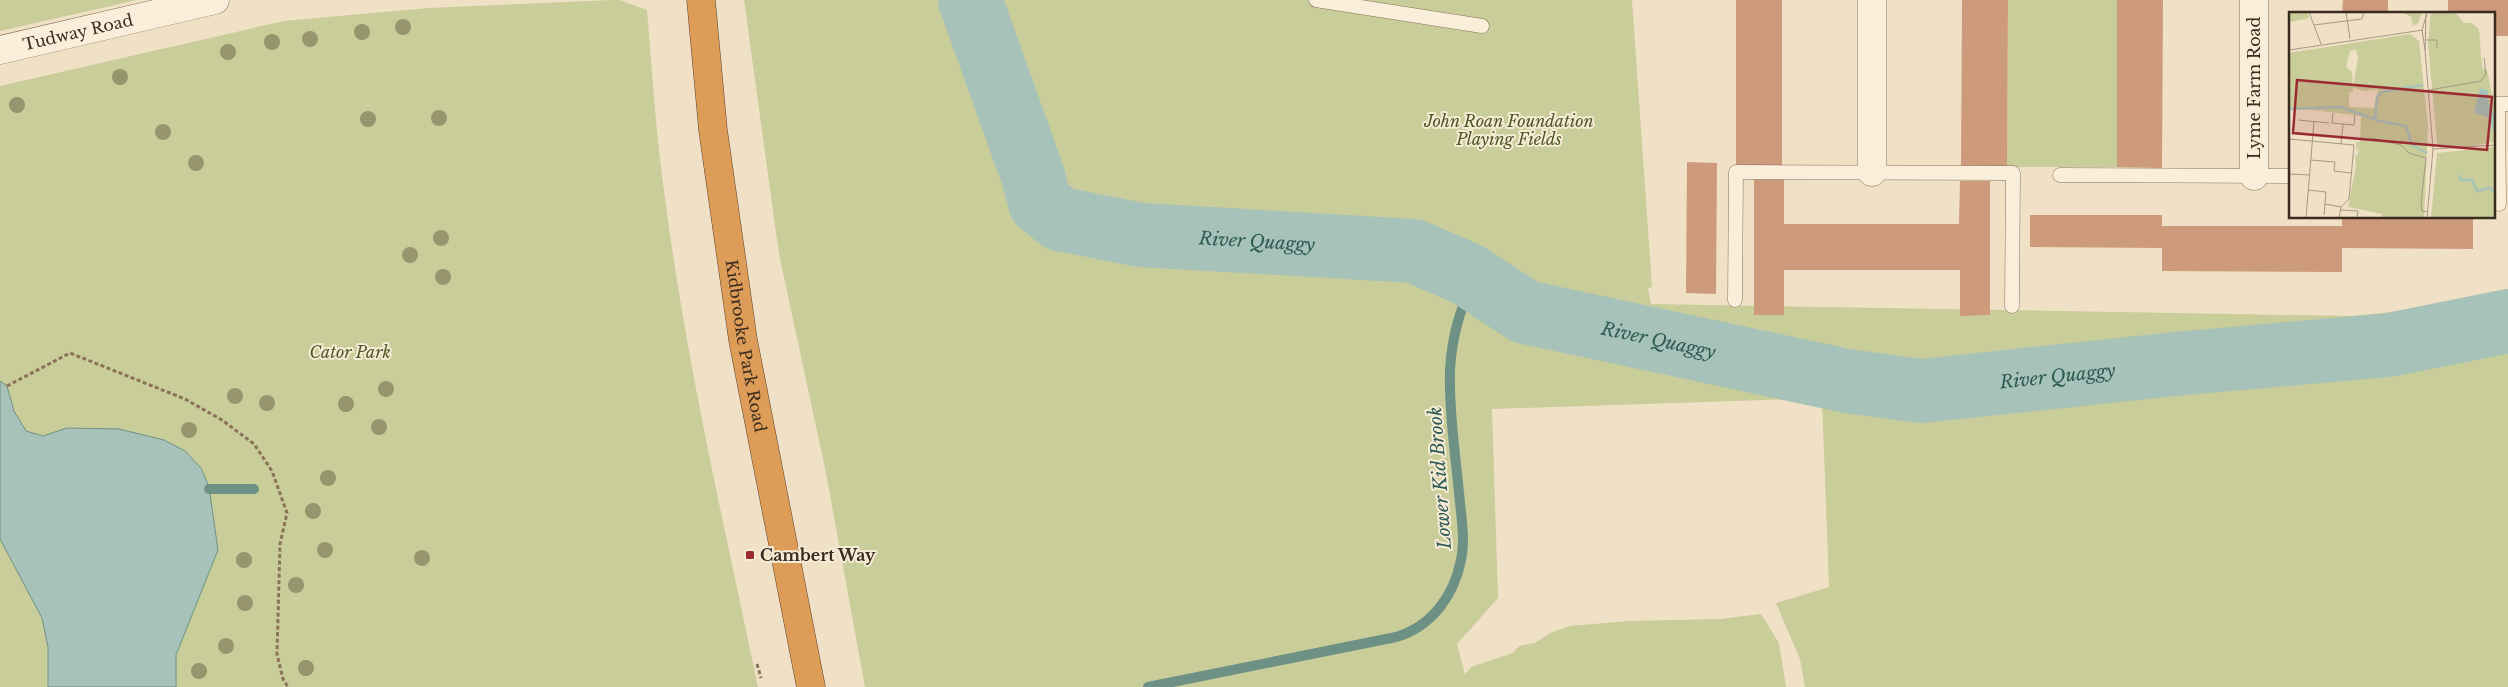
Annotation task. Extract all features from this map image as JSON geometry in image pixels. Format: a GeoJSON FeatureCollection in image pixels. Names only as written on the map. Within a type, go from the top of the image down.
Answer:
{"type":"FeatureCollection","features":[{"type":"Feature","properties":{"kind":"highway","name":"Kidbrooke Park Road"},"geometry":{"type":"LineString","coordinates":[[701,0],[713,130],[743,340],[811,687]]}},
{"type":"Feature","properties":{"kind":"street","name":"Tudway Road"},"geometry":{"type":"LineString","coordinates":[[0,50],[215,0]]}},
{"type":"Feature","properties":{"kind":"street"},"geometry":{"type":"LineString","coordinates":[[1872,0],[1872,172]]}},
{"type":"Feature","properties":{"kind":"street","name":"Lyme Farm Road"},"geometry":{"type":"LineString","coordinates":[[2254,0],[2254,176]]}},
{"type":"Feature","properties":{"kind":"lane"},"geometry":{"type":"LineString","coordinates":[[1316,0],[1482,26]]}},
{"type":"Feature","properties":{"kind":"lane"},"geometry":{"type":"LineString","coordinates":[[2499,204],[2498,104],[2508,104]]}},
{"type":"Feature","properties":{"kind":"lane"},"geometry":{"type":"LineString","coordinates":[[1735,300],[1736,172],[2013,173],[2012,306]]}},
{"type":"Feature","properties":{"kind":"lane"},"geometry":{"type":"LineString","coordinates":[[2060,175],[2289,176]]}},
{"type":"Feature","properties":{"kind":"path"},"geometry":{"type":"LineString","coordinates":[[7,386],[70,353],[185,399],[222,420],[254,444],[272,471],[287,513],[280,544],[278,654],[283,679],[288,687]]}},
{"type":"Feature","properties":{"kind":"path"},"geometry":{"type":"LineString","coordinates":[[757,664],[760,678]]}},
{"type":"Feature","properties":{"kind":"green space"},"geometry":{"type":"Polygon","coordinates":[[[0,0],[137,0],[0,31],[0,0]]]}},
{"type":"Feature","properties":{"kind":"green space","name":"Cator Park"},"geometry":{"type":"Polygon","coordinates":[[[619,0],[647,10],[660,161],[682,310],[705,436],[758,687],[0,687],[0,86],[284,21],[428,8],[619,0]]]}},
{"type":"Feature","properties":{"kind":"green space","name":"John Roan Foundation Playing Fields"},"geometry":{"type":"Polygon","coordinates":[[[744,0],[1632,0],[1652,287],[1648,288],[1651,304],[2353,316],[2498,301],[2494,346],[2508,344],[2508,687],[1805,687],[1800,659],[1776,603],[1829,587],[1822,398],[1492,409],[1498,598],[1457,644],[1465,675],[1471,667],[1513,653],[1519,646],[1535,643],[1550,633],[1570,626],[1629,621],[1720,619],[1761,614],[1779,643],[1786,687],[865,687],[826,473],[779,254],[744,0]]]}},
{"type":"Feature","properties":{"kind":"green space"},"geometry":{"type":"Polygon","coordinates":[[[2008,0],[2117,0],[2117,167],[2007,167],[2008,0]]]}},
{"type":"Feature","properties":{"kind":"water"},"geometry":{"type":"Polygon","coordinates":[[[0,381],[7,386],[14,411],[26,431],[43,436],[67,428],[119,429],[164,440],[185,451],[201,468],[209,487],[218,550],[176,655],[176,687],[48,687],[48,647],[42,618],[0,539],[0,381]]]}},
{"type":"Feature","properties":{"kind":"building"},"geometry":{"type":"Polygon","coordinates":[[[1736,0],[1782,0],[1782,166],[1736,166],[1736,0]]]}},
{"type":"Feature","properties":{"kind":"building"},"geometry":{"type":"Polygon","coordinates":[[[1962,0],[2008,0],[2007,167],[1961,167],[1962,0]]]}},
{"type":"Feature","properties":{"kind":"building"},"geometry":{"type":"Polygon","coordinates":[[[2117,0],[2163,0],[2162,168],[2117,167],[2117,0]]]}},
{"type":"Feature","properties":{"kind":"building"},"geometry":{"type":"Polygon","coordinates":[[[2343,0],[2388,0],[2388,12],[2342,12],[2343,0]]]}},
{"type":"Feature","properties":{"kind":"building"},"geometry":{"type":"Polygon","coordinates":[[[2448,0],[2508,0],[2508,36],[2496,36],[2496,12],[2448,12],[2448,0]]]}},
{"type":"Feature","properties":{"kind":"building"},"geometry":{"type":"Polygon","coordinates":[[[1687,162],[1717,163],[1716,294],[1686,293],[1687,162]]]}},
{"type":"Feature","properties":{"kind":"building"},"geometry":{"type":"Polygon","coordinates":[[[1754,179],[1784,179],[1784,224],[1959,224],[1960,181],[1990,181],[1990,315],[1960,316],[1960,270],[1784,270],[1784,315],[1754,315],[1754,179]]]}},
{"type":"Feature","properties":{"kind":"building"},"geometry":{"type":"Polygon","coordinates":[[[2030,215],[2162,215],[2162,226],[2342,226],[2342,219],[2473,219],[2473,249],[2342,248],[2342,272],[2162,271],[2162,248],[2030,247],[2030,215]]]}},
{"type":"Feature","properties":{"kind":"waterway","name":"River Quaggy"},"geometry":{"type":"LineString","coordinates":[[970,0],[1033,176],[1040,203],[1060,219],[1141,235],[1414,251],[1469,275],[1525,312],[1847,381],[1921,391],[2175,364],[2389,345],[2508,321]]}},
{"type":"Feature","properties":{"kind":"waterway","name":"Lower Kid Brook"},"geometry":{"type":"LineString","coordinates":[[1148,687],[1396,637],[1420,626],[1430,618],[1447,598],[1458,573],[1463,546],[1452,420],[1450,370],[1458,323],[1474,279]]}},
{"type":"Feature","properties":{"kind":"waterway"},"geometry":{"type":"LineString","coordinates":[[209,489],[254,489]]}},
{"type":"Feature","properties":{"kind":"place","name":"Cambert Way"},"geometry":{"type":"Point","coordinates":[750,555]}}]}
